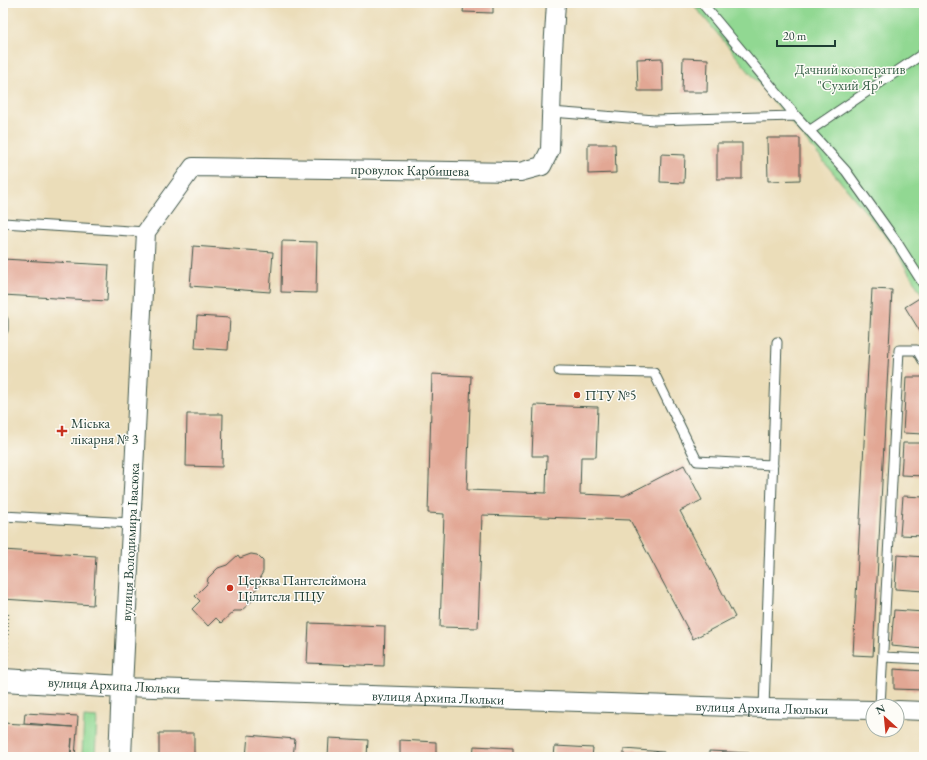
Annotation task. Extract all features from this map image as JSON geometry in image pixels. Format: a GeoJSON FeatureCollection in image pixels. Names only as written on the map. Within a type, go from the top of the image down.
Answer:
{"type":"FeatureCollection","features":[{"type":"Feature","properties":{"kind":"street","name":"провулок Карбишева"},"geometry":{"type":"LineString","coordinates":[[146,232],[193,167],[520,172],[542,166],[550,150],[556,3]]}},
{"type":"Feature","properties":{"kind":"street","name":"вулиця Володимира Івасюка"},"geometry":{"type":"LineString","coordinates":[[120,757],[146,232]]}},
{"type":"Feature","properties":{"kind":"street","name":"вулиця Архипа Люльки"},"geometry":{"type":"LineString","coordinates":[[4,680],[123,687],[764,708],[865,710]]}},
{"type":"Feature","properties":{"kind":"street"},"geometry":{"type":"LineString","coordinates":[[905,710],[924,711]]}},
{"type":"Feature","properties":{"kind":"lane"},"geometry":{"type":"LineString","coordinates":[[702,3],[796,116],[846,172],[896,242],[924,285]]}},
{"type":"Feature","properties":{"kind":"lane"},"geometry":{"type":"LineString","coordinates":[[809,131],[924,53]]}},
{"type":"Feature","properties":{"kind":"lane"},"geometry":{"type":"LineString","coordinates":[[551,112],[656,120],[796,116]]}},
{"type":"Feature","properties":{"kind":"lane"},"geometry":{"type":"LineString","coordinates":[[3,223],[146,232]]}},
{"type":"Feature","properties":{"kind":"lane"},"geometry":{"type":"LineString","coordinates":[[3,320],[3,330]]}},
{"type":"Feature","properties":{"kind":"lane"},"geometry":{"type":"LineString","coordinates":[[764,708],[777,342]]}},
{"type":"Feature","properties":{"kind":"lane"},"geometry":{"type":"LineString","coordinates":[[880,698],[899,350],[917,350],[924,362]]}},
{"type":"Feature","properties":{"kind":"lane"},"geometry":{"type":"LineString","coordinates":[[559,371],[654,373],[697,461],[773,465]]}},
{"type":"Feature","properties":{"kind":"lane"},"geometry":{"type":"LineString","coordinates":[[3,516],[131,523]]}},
{"type":"Feature","properties":{"kind":"lane"},"geometry":{"type":"LineString","coordinates":[[883,657],[924,659]]}},
{"type":"Feature","properties":{"kind":"path"},"geometry":{"type":"LineString","coordinates":[[4,680],[8,611]]}},
{"type":"Feature","properties":{"kind":"green space","name":"Дачний кооператив \"Сухий Яр\""},"geometry":{"type":"Polygon","coordinates":[[[692,3],[924,3],[924,298],[889,240],[692,3]]]}},
{"type":"Feature","properties":{"kind":"green space"},"geometry":{"type":"Polygon","coordinates":[[[84,717],[97,718],[95,757],[82,757],[84,717]]]}},
{"type":"Feature","properties":{"kind":"building"},"geometry":{"type":"Polygon","coordinates":[[[464,3],[493,3],[493,13],[463,12],[464,3]]]}},
{"type":"Feature","properties":{"kind":"building"},"geometry":{"type":"Polygon","coordinates":[[[662,58],[663,91],[638,91],[637,59],[662,58]]]}},
{"type":"Feature","properties":{"kind":"building"},"geometry":{"type":"Polygon","coordinates":[[[683,58],[708,59],[707,92],[682,92],[683,58]]]}},
{"type":"Feature","properties":{"kind":"building"},"geometry":{"type":"Polygon","coordinates":[[[767,138],[800,138],[800,180],[768,181],[767,138]]]}},
{"type":"Feature","properties":{"kind":"building"},"geometry":{"type":"Polygon","coordinates":[[[717,143],[742,143],[742,179],[717,179],[717,143]]]}},
{"type":"Feature","properties":{"kind":"building"},"geometry":{"type":"Polygon","coordinates":[[[588,144],[615,144],[616,173],[588,174],[588,144]]]}},
{"type":"Feature","properties":{"kind":"building"},"geometry":{"type":"Polygon","coordinates":[[[661,154],[685,155],[684,183],[660,182],[661,154]]]}},
{"type":"Feature","properties":{"kind":"building"},"geometry":{"type":"Polygon","coordinates":[[[282,241],[317,242],[316,293],[281,292],[282,241]]]}},
{"type":"Feature","properties":{"kind":"building"},"geometry":{"type":"Polygon","coordinates":[[[193,246],[273,252],[270,292],[190,286],[193,246]]]}},
{"type":"Feature","properties":{"kind":"building"},"geometry":{"type":"Polygon","coordinates":[[[3,259],[109,265],[107,301],[3,295],[3,259]]]}},
{"type":"Feature","properties":{"kind":"building"},"geometry":{"type":"Polygon","coordinates":[[[872,289],[892,290],[873,656],[853,655],[872,289]]]}},
{"type":"Feature","properties":{"kind":"building"},"geometry":{"type":"Polygon","coordinates":[[[921,297],[924,302],[924,338],[905,307],[921,297]]]}},
{"type":"Feature","properties":{"kind":"building"},"geometry":{"type":"Polygon","coordinates":[[[197,316],[230,318],[228,350],[195,348],[197,316]]]}},
{"type":"Feature","properties":{"kind":"building"},"geometry":{"type":"Polygon","coordinates":[[[432,374],[471,376],[467,490],[546,493],[547,456],[532,456],[534,405],[598,407],[596,457],[581,457],[580,494],[624,496],[684,465],[702,500],[680,511],[735,617],[693,639],[630,520],[482,515],[478,628],[440,627],[444,514],[428,513],[432,374]]]}},
{"type":"Feature","properties":{"kind":"building"},"geometry":{"type":"Polygon","coordinates":[[[906,377],[924,377],[924,434],[903,433],[906,377]]]}},
{"type":"Feature","properties":{"kind":"building"},"geometry":{"type":"Polygon","coordinates":[[[187,414],[223,414],[222,467],[186,466],[187,414]]]}},
{"type":"Feature","properties":{"kind":"building"},"geometry":{"type":"Polygon","coordinates":[[[903,443],[924,443],[924,476],[901,475],[903,443]]]}},
{"type":"Feature","properties":{"kind":"building"},"geometry":{"type":"Polygon","coordinates":[[[903,496],[924,497],[924,536],[900,535],[903,496]]]}},
{"type":"Feature","properties":{"kind":"building"},"geometry":{"type":"Polygon","coordinates":[[[3,550],[96,556],[93,605],[3,599],[3,550]]]}},
{"type":"Feature","properties":{"kind":"building","name":"Церква Пантелеймона Цілителя ПЦУ"},"geometry":{"type":"Polygon","coordinates":[[[251,554],[257,555],[263,561],[263,572],[260,577],[264,582],[253,592],[252,601],[241,611],[234,611],[221,623],[216,618],[208,626],[192,609],[200,601],[195,596],[207,584],[208,578],[218,568],[227,565],[238,555],[240,558],[251,554]]]}},
{"type":"Feature","properties":{"kind":"building"},"geometry":{"type":"Polygon","coordinates":[[[897,555],[924,557],[924,591],[895,589],[897,555]]]}},
{"type":"Feature","properties":{"kind":"building"},"geometry":{"type":"Polygon","coordinates":[[[894,610],[924,612],[924,649],[891,646],[894,610]]]}},
{"type":"Feature","properties":{"kind":"building"},"geometry":{"type":"Polygon","coordinates":[[[309,623],[385,626],[384,666],[307,663],[309,623]]]}},
{"type":"Feature","properties":{"kind":"building"},"geometry":{"type":"Polygon","coordinates":[[[894,669],[924,671],[924,690],[894,689],[894,669]]]}},
{"type":"Feature","properties":{"kind":"building"},"geometry":{"type":"Polygon","coordinates":[[[25,713],[78,716],[75,757],[71,757],[72,738],[70,757],[3,754],[3,723],[73,727],[24,723],[25,713]]]}},
{"type":"Feature","properties":{"kind":"building"},"geometry":{"type":"Polygon","coordinates":[[[159,733],[194,733],[194,757],[159,757],[159,733]]]}},
{"type":"Feature","properties":{"kind":"building"},"geometry":{"type":"Polygon","coordinates":[[[248,735],[295,739],[293,757],[246,757],[248,735]]]}},
{"type":"Feature","properties":{"kind":"building"},"geometry":{"type":"Polygon","coordinates":[[[329,738],[368,740],[367,757],[328,757],[329,738]]]}},
{"type":"Feature","properties":{"kind":"building"},"geometry":{"type":"Polygon","coordinates":[[[400,740],[436,742],[436,757],[400,757],[400,740]]]}},
{"type":"Feature","properties":{"kind":"building"},"geometry":{"type":"Polygon","coordinates":[[[474,746],[513,748],[513,757],[473,757],[474,746]]]}},
{"type":"Feature","properties":{"kind":"building"},"geometry":{"type":"Polygon","coordinates":[[[555,746],[593,748],[592,757],[554,757],[555,746]]]}},
{"type":"Feature","properties":{"kind":"building"},"geometry":{"type":"Polygon","coordinates":[[[624,749],[664,752],[664,757],[624,757],[624,749]]]}},
{"type":"Feature","properties":{"kind":"building"},"geometry":{"type":"Polygon","coordinates":[[[709,751],[749,753],[748,757],[709,757],[709,751]]]}},
{"type":"Feature","properties":{"kind":"place","name":"ПТУ №5"},"geometry":{"type":"Point","coordinates":[577,395]}},
{"type":"Feature","properties":{"kind":"place","name":"Міська лікарня № 3"},"geometry":{"type":"Point","coordinates":[62,431]}},
{"type":"Feature","properties":{"kind":"place","name":"Церква Пантелеймона Цілителя ПЦУ"},"geometry":{"type":"Point","coordinates":[230,588]}}]}
